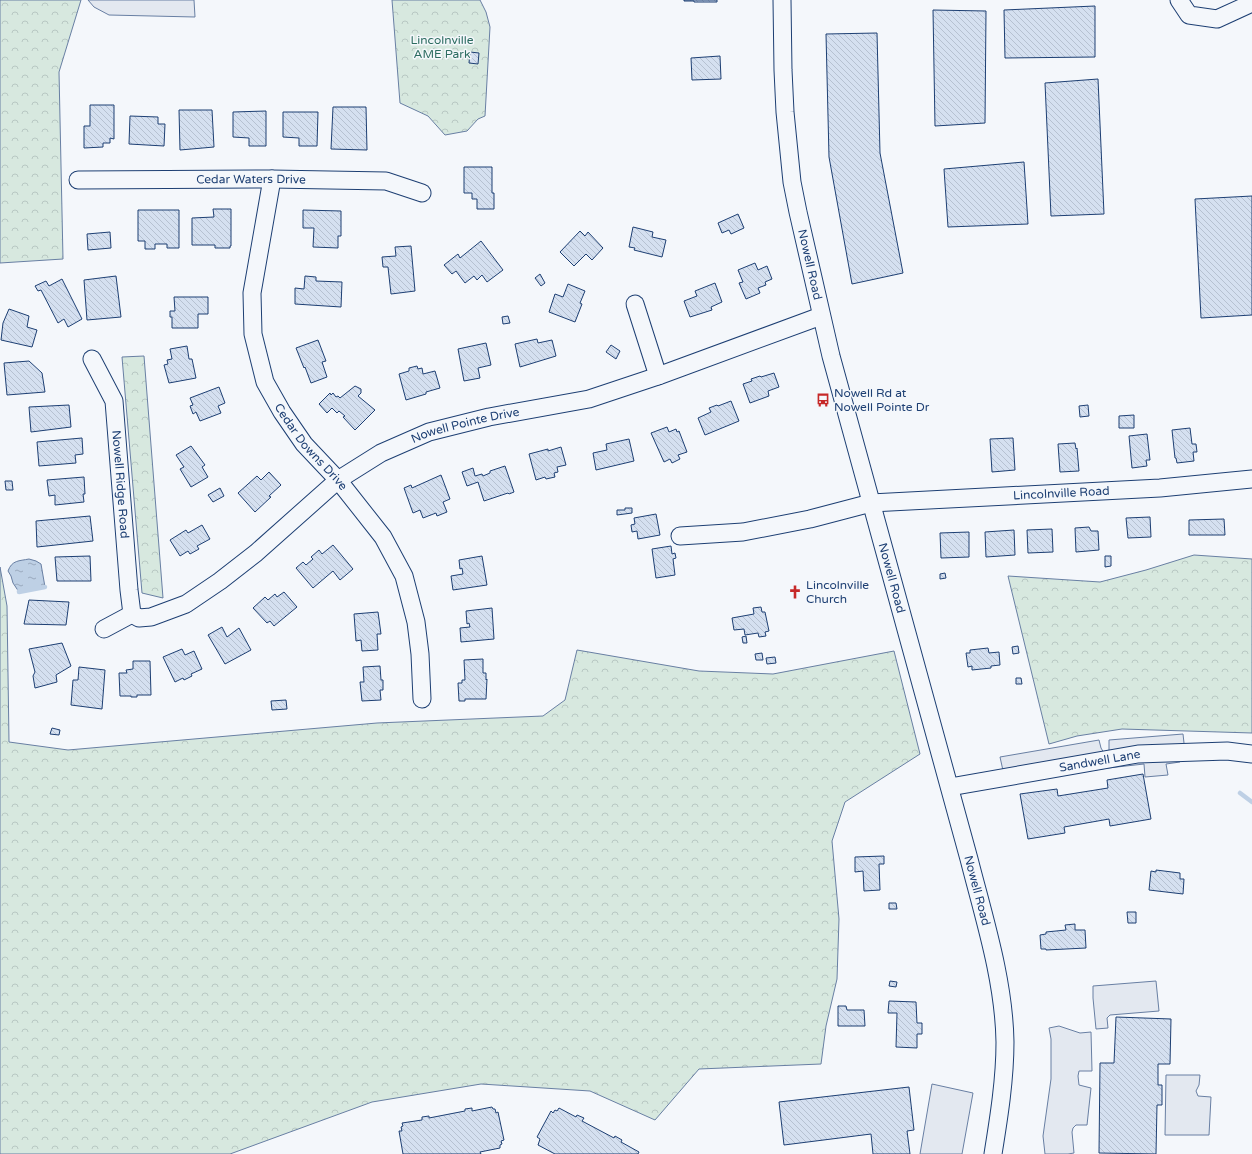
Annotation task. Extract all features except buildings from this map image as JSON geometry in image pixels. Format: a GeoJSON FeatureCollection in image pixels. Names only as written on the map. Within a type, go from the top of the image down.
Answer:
{"type":"FeatureCollection","features":[{"type":"Feature","properties":{"kind":"street","name":"Nowell Road"},"geometry":{"type":"LineString","coordinates":[[782,0],[783,70],[791,168],[798,212],[821,316],[986,922],[1001,1001],[1005,1041],[1004,1063],[993,1154]]}},
{"type":"Feature","properties":{"kind":"street"},"geometry":{"type":"LineString","coordinates":[[1179,0],[1189,16],[1218,19],[1252,3]]}},
{"type":"Feature","properties":{"kind":"street","name":"Cedar Waters Drive"},"geometry":{"type":"LineString","coordinates":[[78,180],[272,179],[386,181],[422,193]]}},
{"type":"Feature","properties":{"kind":"street","name":"Cedar Downs Drive"},"geometry":{"type":"LineString","coordinates":[[272,179],[252,293],[253,334],[265,382],[282,412],[304,444],[338,480],[383,537],[404,576],[418,635],[422,699]]}},
{"type":"Feature","properties":{"kind":"street"},"geometry":{"type":"LineString","coordinates":[[635,304],[658,376]]}},
{"type":"Feature","properties":{"kind":"street","name":"Nowell Pointe Drive"},"geometry":{"type":"LineString","coordinates":[[132,614],[139,618],[151,617],[186,604],[220,581],[256,553],[338,480],[381,452],[429,432],[489,417],[589,399],[658,376],[821,316]]}},
{"type":"Feature","properties":{"kind":"street","name":"Nowell Ridge Road"},"geometry":{"type":"LineString","coordinates":[[92,359],[114,401],[132,614]]}},
{"type":"Feature","properties":{"kind":"street","name":"Lincolnville Road"},"geometry":{"type":"LineString","coordinates":[[680,536],[743,532],[810,519],[871,503],[1160,488],[1252,479]]}},
{"type":"Feature","properties":{"kind":"street"},"geometry":{"type":"LineString","coordinates":[[104,629],[132,614]]}},
{"type":"Feature","properties":{"kind":"street","name":"Sandwell Lane"},"geometry":{"type":"LineString","coordinates":[[950,787],[1138,754],[1227,751],[1252,754]]}},
{"type":"Feature","properties":{"kind":"green space"},"geometry":{"type":"Polygon","coordinates":[[[0,0],[81,0],[59,72],[63,259],[0,263],[0,0]]]}},
{"type":"Feature","properties":{"kind":"green space","name":"Lincolnville AME Park"},"geometry":{"type":"Polygon","coordinates":[[[392,0],[480,0],[486,12],[490,27],[485,116],[478,119],[467,131],[445,135],[428,116],[400,103],[392,0]]]}},
{"type":"Feature","properties":{"kind":"green space"},"geometry":{"type":"Polygon","coordinates":[[[144,356],[163,598],[142,593],[122,357],[144,356]]]}},
{"type":"Feature","properties":{"kind":"green space"},"geometry":{"type":"Polygon","coordinates":[[[1194,555],[1252,559],[1252,733],[1122,729],[1077,736],[1049,744],[1008,576],[1100,582],[1194,555]]]}},
{"type":"Feature","properties":{"kind":"green space"},"geometry":{"type":"Polygon","coordinates":[[[0,567],[7,606],[9,742],[68,750],[377,723],[543,716],[565,700],[577,650],[699,671],[773,674],[894,651],[920,754],[845,802],[832,841],[839,919],[837,979],[826,1026],[821,1064],[699,1069],[655,1120],[590,1091],[481,1084],[372,1102],[230,1154],[0,1154],[0,567]]]}},
{"type":"Feature","properties":{"kind":"shaded area"},"geometry":{"type":"Polygon","coordinates":[[[88,0],[194,0],[195,17],[109,15],[94,7],[88,0]]]}},
{"type":"Feature","properties":{"kind":"shaded area"},"geometry":{"type":"Polygon","coordinates":[[[1183,734],[1184,743],[1180,762],[1166,764],[1168,775],[1145,777],[1144,764],[1108,768],[1006,784],[1000,757],[1099,740],[1104,753],[1109,751],[1109,740],[1183,734]]]}},
{"type":"Feature","properties":{"kind":"shaded area"},"geometry":{"type":"Polygon","coordinates":[[[1156,981],[1159,1011],[1110,1015],[1107,1018],[1108,1028],[1096,1029],[1093,986],[1156,981]]]}},
{"type":"Feature","properties":{"kind":"shaded area"},"geometry":{"type":"Polygon","coordinates":[[[1059,1026],[1080,1033],[1091,1032],[1092,1071],[1079,1071],[1078,1076],[1079,1085],[1091,1088],[1087,1125],[1076,1125],[1073,1128],[1074,1153],[1045,1154],[1043,1136],[1051,1079],[1051,1039],[1049,1028],[1059,1026]]]}},
{"type":"Feature","properties":{"kind":"shaded area"},"geometry":{"type":"Polygon","coordinates":[[[1166,1075],[1200,1075],[1199,1085],[1196,1091],[1198,1096],[1211,1097],[1209,1135],[1165,1135],[1166,1075]]]}},
{"type":"Feature","properties":{"kind":"shaded area"},"geometry":{"type":"Polygon","coordinates":[[[932,1084],[973,1093],[962,1154],[920,1154],[932,1084]]]}},
{"type":"Feature","properties":{"kind":"water"},"geometry":{"type":"Polygon","coordinates":[[[29,559],[41,564],[45,587],[19,592],[8,571],[14,563],[29,559]]]}},
{"type":"Feature","properties":{"kind":"waterway"},"geometry":{"type":"LineString","coordinates":[[19,591],[45,587]]}},
{"type":"Feature","properties":{"kind":"waterway"},"geometry":{"type":"LineString","coordinates":[[1240,793],[1252,802]]}},
{"type":"Feature","properties":{"kind":"place","name":"Nowell Rd at Nowell Pointe Dr"},"geometry":{"type":"Point","coordinates":[823,400]}},
{"type":"Feature","properties":{"kind":"place","name":"Lincolnville Church"},"geometry":{"type":"Point","coordinates":[795,592]}}]}
